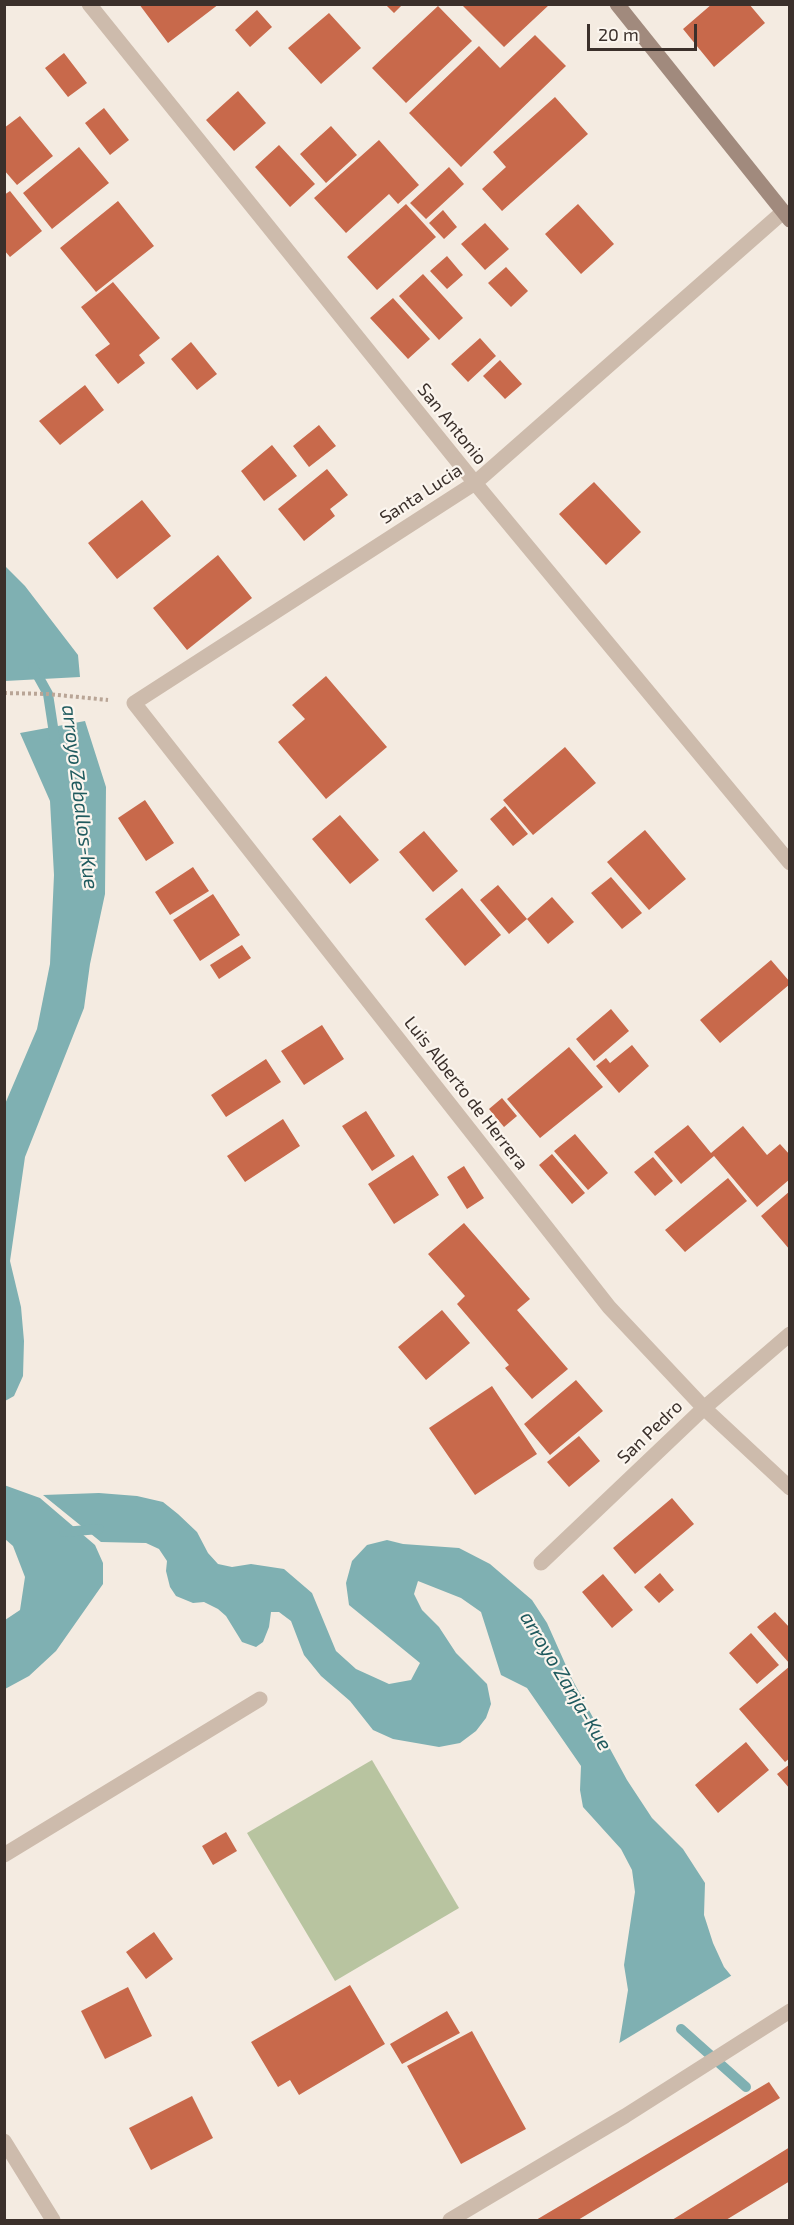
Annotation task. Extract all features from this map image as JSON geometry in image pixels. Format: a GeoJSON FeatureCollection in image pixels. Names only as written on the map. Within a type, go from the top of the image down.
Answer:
{"type":"FeatureCollection","features":[{"type":"Feature","properties":{"kind":"street","name":"San Antonio"},"geometry":{"type":"LineString","coordinates":[[89,4],[475,483],[789,863]]}},
{"type":"Feature","properties":{"kind":"street"},"geometry":{"type":"LineString","coordinates":[[617,4],[786,216]]}},
{"type":"Feature","properties":{"kind":"street","name":"Santa Lucia"},"geometry":{"type":"LineString","coordinates":[[134,702],[475,483],[786,216]]}},
{"type":"Feature","properties":{"kind":"street","name":"Luis Alberto de Herrera"},"geometry":{"type":"LineString","coordinates":[[134,702],[609,1307],[704,1408],[789,1488]]}},
{"type":"Feature","properties":{"kind":"street","name":"San Pedro"},"geometry":{"type":"LineString","coordinates":[[541,1563],[704,1408],[789,1334]]}},
{"type":"Feature","properties":{"kind":"street"},"geometry":{"type":"LineString","coordinates":[[4,1855],[260,1699]]}},
{"type":"Feature","properties":{"kind":"street"},"geometry":{"type":"LineString","coordinates":[[450,2220],[625,2116],[789,2011]]}},
{"type":"Feature","properties":{"kind":"street"},"geometry":{"type":"LineString","coordinates":[[4,2141],[53,2220]]}},
{"type":"Feature","properties":{"kind":"path"},"geometry":{"type":"LineString","coordinates":[[4,693],[48,694],[134,702]]}},
{"type":"Feature","properties":{"kind":"green space"},"geometry":{"type":"Polygon","coordinates":[[[372,1760],[459,1908],[335,1981],[247,1833],[372,1760]]]}},
{"type":"Feature","properties":{"kind":"water"},"geometry":{"type":"Polygon","coordinates":[[[4,565],[25,586],[78,655],[80,677],[5,681],[4,565]]]}},
{"type":"Feature","properties":{"kind":"water"},"geometry":{"type":"Polygon","coordinates":[[[85,721],[106,787],[105,894],[90,964],[84,1008],[25,1157],[10,1261],[21,1307],[24,1341],[23,1376],[14,1396],[5,1401],[5,1104],[37,1029],[50,964],[54,875],[50,801],[20,733],[85,721]]]}},
{"type":"Feature","properties":{"kind":"water"},"geometry":{"type":"Polygon","coordinates":[[[4,1485],[40,1498],[95,1545],[103,1563],[103,1584],[56,1651],[29,1676],[5,1689],[5,1620],[20,1610],[25,1577],[13,1546],[5,1539],[4,1485]]]}},
{"type":"Feature","properties":{"kind":"water"},"geometry":{"type":"Polygon","coordinates":[[[99,1493],[137,1496],[163,1502],[197,1532],[208,1553],[218,1564],[232,1567],[251,1564],[284,1569],[312,1593],[336,1651],[356,1669],[389,1684],[411,1680],[420,1663],[349,1605],[346,1583],[352,1561],[367,1545],[387,1540],[403,1544],[459,1548],[490,1564],[532,1600],[547,1623],[572,1679],[627,1780],[652,1818],[683,1849],[705,1883],[704,1915],[713,1943],[724,1967],[752,2001],[619,2045],[628,1990],[624,1965],[635,1892],[632,1870],[621,1849],[583,1807],[580,1790],[581,1766],[527,1688],[501,1675],[481,1612],[461,1598],[418,1581],[414,1594],[422,1610],[439,1627],[456,1653],[487,1684],[491,1704],[486,1718],[476,1731],[460,1743],[439,1747],[393,1739],[373,1730],[350,1701],[321,1676],[304,1655],[291,1621],[279,1612],[271,1612],[269,1627],[263,1642],[256,1647],[242,1642],[226,1616],[218,1609],[204,1602],[193,1603],[176,1596],[170,1587],[166,1571],[167,1561],[159,1549],[146,1543],[101,1542],[43,1495],[99,1493]]]}},
{"type":"Feature","properties":{"kind":"pier"},"geometry":{"type":"Polygon","coordinates":[[[734,1974],[755,2000],[754,2004],[635,2077],[631,2077],[616,2045],[734,1974]]]}},
{"type":"Feature","properties":{"kind":"building"},"geometry":{"type":"Polygon","coordinates":[[[139,4],[219,4],[168,43],[139,4]]]}},
{"type":"Feature","properties":{"kind":"building"},"geometry":{"type":"Polygon","coordinates":[[[385,4],[403,4],[394,13],[385,4]]]}},
{"type":"Feature","properties":{"kind":"building"},"geometry":{"type":"Polygon","coordinates":[[[712,4],[749,4],[765,23],[714,67],[683,29],[712,4]]]}},
{"type":"Feature","properties":{"kind":"building"},"geometry":{"type":"Polygon","coordinates":[[[462,5],[549,5],[504,47],[462,5]]]}},
{"type":"Feature","properties":{"kind":"building"},"geometry":{"type":"Polygon","coordinates":[[[438,6],[472,41],[406,103],[372,68],[438,6]]]}},
{"type":"Feature","properties":{"kind":"building"},"geometry":{"type":"Polygon","coordinates":[[[257,10],[272,27],[250,47],[235,30],[257,10]]]}},
{"type":"Feature","properties":{"kind":"building"},"geometry":{"type":"Polygon","coordinates":[[[329,13],[361,48],[321,84],[288,48],[329,13]]]}},
{"type":"Feature","properties":{"kind":"building"},"geometry":{"type":"Polygon","coordinates":[[[535,35],[566,66],[461,167],[409,113],[479,46],[500,68],[535,35]]]}},
{"type":"Feature","properties":{"kind":"building"},"geometry":{"type":"Polygon","coordinates":[[[64,53],[87,83],[68,97],[45,68],[64,53]]]}},
{"type":"Feature","properties":{"kind":"building"},"geometry":{"type":"Polygon","coordinates":[[[238,91],[266,123],[234,151],[206,120],[238,91]]]}},
{"type":"Feature","properties":{"kind":"building"},"geometry":{"type":"Polygon","coordinates":[[[555,97],[588,134],[502,211],[482,189],[506,167],[493,152],[555,97]]]}},
{"type":"Feature","properties":{"kind":"building"},"geometry":{"type":"Polygon","coordinates":[[[104,108],[129,140],[110,155],[85,123],[104,108]]]}},
{"type":"Feature","properties":{"kind":"building"},"geometry":{"type":"Polygon","coordinates":[[[20,116],[53,156],[17,185],[4,170],[4,128],[20,116]]]}},
{"type":"Feature","properties":{"kind":"building"},"geometry":{"type":"Polygon","coordinates":[[[331,126],[357,155],[326,183],[300,154],[331,126]]]}},
{"type":"Feature","properties":{"kind":"building"},"geometry":{"type":"Polygon","coordinates":[[[379,140],[419,185],[398,204],[389,194],[346,233],[314,198],[379,140]]]}},
{"type":"Feature","properties":{"kind":"building"},"geometry":{"type":"Polygon","coordinates":[[[279,145],[315,184],[290,207],[255,167],[279,145]]]}},
{"type":"Feature","properties":{"kind":"building"},"geometry":{"type":"Polygon","coordinates":[[[79,147],[109,183],[52,229],[23,193],[79,147]]]}},
{"type":"Feature","properties":{"kind":"building"},"geometry":{"type":"Polygon","coordinates":[[[449,167],[464,184],[426,219],[410,203],[449,167]]]}},
{"type":"Feature","properties":{"kind":"building"},"geometry":{"type":"Polygon","coordinates":[[[10,191],[42,231],[10,257],[4,250],[4,195],[10,191]]]}},
{"type":"Feature","properties":{"kind":"building"},"geometry":{"type":"Polygon","coordinates":[[[118,201],[154,246],[96,292],[60,248],[118,201]]]}},
{"type":"Feature","properties":{"kind":"building"},"geometry":{"type":"Polygon","coordinates":[[[406,204],[436,237],[377,290],[347,257],[406,204]]]}},
{"type":"Feature","properties":{"kind":"building"},"geometry":{"type":"Polygon","coordinates":[[[578,204],[614,244],[581,274],[545,234],[578,204]]]}},
{"type":"Feature","properties":{"kind":"building"},"geometry":{"type":"Polygon","coordinates":[[[443,210],[457,227],[444,239],[429,223],[443,210]]]}},
{"type":"Feature","properties":{"kind":"building"},"geometry":{"type":"Polygon","coordinates":[[[485,223],[509,249],[485,270],[461,244],[485,223]]]}},
{"type":"Feature","properties":{"kind":"building"},"geometry":{"type":"Polygon","coordinates":[[[447,256],[463,275],[447,289],[430,271],[447,256]]]}},
{"type":"Feature","properties":{"kind":"building"},"geometry":{"type":"Polygon","coordinates":[[[506,267],[528,291],[511,307],[488,283],[506,267]]]}},
{"type":"Feature","properties":{"kind":"building"},"geometry":{"type":"Polygon","coordinates":[[[423,274],[463,318],[439,340],[399,296],[423,274]]]}},
{"type":"Feature","properties":{"kind":"building"},"geometry":{"type":"Polygon","coordinates":[[[113,282],[160,338],[139,355],[145,363],[118,384],[95,355],[110,344],[81,307],[113,282]]]}},
{"type":"Feature","properties":{"kind":"building"},"geometry":{"type":"Polygon","coordinates":[[[393,298],[430,339],[408,359],[370,318],[393,298]]]}},
{"type":"Feature","properties":{"kind":"building"},"geometry":{"type":"Polygon","coordinates":[[[480,338],[496,356],[468,382],[451,364],[480,338]]]}},
{"type":"Feature","properties":{"kind":"building"},"geometry":{"type":"Polygon","coordinates":[[[191,342],[217,374],[197,390],[171,359],[191,342]]]}},
{"type":"Feature","properties":{"kind":"building"},"geometry":{"type":"Polygon","coordinates":[[[500,360],[522,384],[505,399],[483,376],[500,360]]]}},
{"type":"Feature","properties":{"kind":"building"},"geometry":{"type":"Polygon","coordinates":[[[85,385],[104,410],[60,445],[39,421],[85,385]]]}},
{"type":"Feature","properties":{"kind":"building"},"geometry":{"type":"Polygon","coordinates":[[[319,425],[336,446],[309,467],[293,446],[319,425]]]}},
{"type":"Feature","properties":{"kind":"building"},"geometry":{"type":"Polygon","coordinates":[[[272,445],[297,476],[264,501],[241,471],[272,445]]]}},
{"type":"Feature","properties":{"kind":"building"},"geometry":{"type":"Polygon","coordinates":[[[327,469],[348,495],[330,509],[335,516],[304,541],[278,509],[327,469]]]}},
{"type":"Feature","properties":{"kind":"building"},"geometry":{"type":"Polygon","coordinates":[[[594,482],[641,532],[606,565],[559,514],[594,482]]]}},
{"type":"Feature","properties":{"kind":"building"},"geometry":{"type":"Polygon","coordinates":[[[142,500],[171,536],[117,579],[88,543],[142,500]]]}},
{"type":"Feature","properties":{"kind":"building"},"geometry":{"type":"Polygon","coordinates":[[[218,555],[252,598],[187,650],[153,608],[218,555]]]}},
{"type":"Feature","properties":{"kind":"building"},"geometry":{"type":"Polygon","coordinates":[[[326,676],[387,747],[326,799],[278,742],[305,719],[292,705],[326,676]]]}},
{"type":"Feature","properties":{"kind":"building"},"geometry":{"type":"Polygon","coordinates":[[[565,747],[596,783],[533,835],[503,800],[565,747]]]}},
{"type":"Feature","properties":{"kind":"building"},"geometry":{"type":"Polygon","coordinates":[[[145,800],[174,843],[146,861],[118,818],[145,800]]]}},
{"type":"Feature","properties":{"kind":"building"},"geometry":{"type":"Polygon","coordinates":[[[505,806],[528,834],[513,846],[490,819],[505,806]]]}},
{"type":"Feature","properties":{"kind":"building"},"geometry":{"type":"Polygon","coordinates":[[[340,815],[379,860],[350,884],[312,839],[340,815]]]}},
{"type":"Feature","properties":{"kind":"building"},"geometry":{"type":"Polygon","coordinates":[[[645,830],[686,879],[649,910],[607,862],[645,830]]]}},
{"type":"Feature","properties":{"kind":"building"},"geometry":{"type":"Polygon","coordinates":[[[424,831],[458,871],[433,892],[399,852],[424,831]]]}},
{"type":"Feature","properties":{"kind":"building"},"geometry":{"type":"Polygon","coordinates":[[[193,867],[209,891],[170,915],[155,892],[193,867]]]}},
{"type":"Feature","properties":{"kind":"building"},"geometry":{"type":"Polygon","coordinates":[[[611,877],[642,913],[622,929],[591,893],[611,877]]]}},
{"type":"Feature","properties":{"kind":"building"},"geometry":{"type":"Polygon","coordinates":[[[498,885],[527,919],[509,934],[480,900],[498,885]]]}},
{"type":"Feature","properties":{"kind":"building"},"geometry":{"type":"Polygon","coordinates":[[[462,888],[501,935],[465,966],[425,919],[462,888]]]}},
{"type":"Feature","properties":{"kind":"building"},"geometry":{"type":"Polygon","coordinates":[[[213,894],[240,935],[200,961],[173,920],[213,894]]]}},
{"type":"Feature","properties":{"kind":"building"},"geometry":{"type":"Polygon","coordinates":[[[552,897],[574,922],[548,944],[527,919],[552,897]]]}},
{"type":"Feature","properties":{"kind":"building"},"geometry":{"type":"Polygon","coordinates":[[[242,945],[251,958],[219,979],[210,965],[242,945]]]}},
{"type":"Feature","properties":{"kind":"building"},"geometry":{"type":"Polygon","coordinates":[[[771,960],[790,984],[720,1043],[700,1020],[771,960]]]}},
{"type":"Feature","properties":{"kind":"building"},"geometry":{"type":"Polygon","coordinates":[[[611,1009],[629,1031],[594,1061],[576,1039],[611,1009]]]}},
{"type":"Feature","properties":{"kind":"building"},"geometry":{"type":"Polygon","coordinates":[[[322,1025],[344,1059],[304,1085],[281,1051],[322,1025]]]}},
{"type":"Feature","properties":{"kind":"building"},"geometry":{"type":"Polygon","coordinates":[[[632,1045],[649,1066],[619,1093],[596,1066],[606,1058],[610,1063],[632,1045]]]}},
{"type":"Feature","properties":{"kind":"building"},"geometry":{"type":"Polygon","coordinates":[[[569,1047],[603,1087],[540,1138],[507,1099],[569,1047]]]}},
{"type":"Feature","properties":{"kind":"building"},"geometry":{"type":"Polygon","coordinates":[[[266,1059],[281,1082],[226,1117],[211,1095],[266,1059]]]}},
{"type":"Feature","properties":{"kind":"building"},"geometry":{"type":"Polygon","coordinates":[[[502,1098],[517,1116],[504,1127],[489,1109],[502,1098]]]}},
{"type":"Feature","properties":{"kind":"building"},"geometry":{"type":"Polygon","coordinates":[[[366,1111],[395,1156],[372,1171],[342,1126],[366,1111]]]}},
{"type":"Feature","properties":{"kind":"building"},"geometry":{"type":"Polygon","coordinates":[[[283,1119],[300,1146],[245,1182],[227,1156],[283,1119]]]}},
{"type":"Feature","properties":{"kind":"building"},"geometry":{"type":"Polygon","coordinates":[[[688,1125],[711,1153],[743,1126],[767,1155],[780,1144],[790,1155],[790,1179],[757,1207],[714,1156],[681,1184],[654,1152],[688,1125]]]}},
{"type":"Feature","properties":{"kind":"building"},"geometry":{"type":"Polygon","coordinates":[[[575,1134],[608,1173],[588,1190],[554,1151],[575,1134]]]}},
{"type":"Feature","properties":{"kind":"building"},"geometry":{"type":"Polygon","coordinates":[[[552,1154],[585,1193],[572,1204],[539,1165],[552,1154]]]}},
{"type":"Feature","properties":{"kind":"building"},"geometry":{"type":"Polygon","coordinates":[[[413,1155],[439,1195],[394,1224],[368,1184],[413,1155]]]}},
{"type":"Feature","properties":{"kind":"building"},"geometry":{"type":"Polygon","coordinates":[[[653,1157],[673,1181],[655,1196],[634,1172],[653,1157]]]}},
{"type":"Feature","properties":{"kind":"building"},"geometry":{"type":"Polygon","coordinates":[[[464,1166],[484,1198],[467,1209],[447,1177],[464,1166]]]}},
{"type":"Feature","properties":{"kind":"building"},"geometry":{"type":"Polygon","coordinates":[[[728,1178],[747,1201],[685,1252],[665,1230],[728,1178]]]}},
{"type":"Feature","properties":{"kind":"building"},"geometry":{"type":"Polygon","coordinates":[[[790,1191],[790,1250],[761,1216],[790,1191]]]}},
{"type":"Feature","properties":{"kind":"building"},"geometry":{"type":"Polygon","coordinates":[[[464,1223],[530,1299],[517,1310],[568,1369],[532,1399],[505,1368],[509,1365],[457,1304],[465,1296],[428,1254],[464,1223]]]}},
{"type":"Feature","properties":{"kind":"building"},"geometry":{"type":"Polygon","coordinates":[[[442,1310],[470,1343],[426,1380],[398,1347],[442,1310]]]}},
{"type":"Feature","properties":{"kind":"building"},"geometry":{"type":"Polygon","coordinates":[[[576,1380],[603,1411],[550,1455],[524,1424],[576,1380]]]}},
{"type":"Feature","properties":{"kind":"building"},"geometry":{"type":"Polygon","coordinates":[[[492,1386],[537,1454],[475,1495],[429,1428],[492,1386]]]}},
{"type":"Feature","properties":{"kind":"building"},"geometry":{"type":"Polygon","coordinates":[[[579,1436],[600,1461],[569,1487],[547,1462],[579,1436]]]}},
{"type":"Feature","properties":{"kind":"building"},"geometry":{"type":"Polygon","coordinates":[[[672,1498],[694,1524],[635,1574],[613,1548],[672,1498]]]}},
{"type":"Feature","properties":{"kind":"building"},"geometry":{"type":"Polygon","coordinates":[[[660,1573],[674,1590],[659,1603],[644,1587],[660,1573]]]}},
{"type":"Feature","properties":{"kind":"building"},"geometry":{"type":"Polygon","coordinates":[[[603,1574],[633,1610],[612,1628],[582,1592],[603,1574]]]}},
{"type":"Feature","properties":{"kind":"building"},"geometry":{"type":"Polygon","coordinates":[[[775,1612],[790,1628],[790,1664],[757,1627],[775,1612]]]}},
{"type":"Feature","properties":{"kind":"building"},"geometry":{"type":"Polygon","coordinates":[[[751,1633],[779,1665],[757,1684],[729,1653],[751,1633]]]}},
{"type":"Feature","properties":{"kind":"building"},"geometry":{"type":"Polygon","coordinates":[[[790,1666],[790,1758],[785,1762],[739,1709],[790,1666]]]}},
{"type":"Feature","properties":{"kind":"building"},"geometry":{"type":"Polygon","coordinates":[[[746,1742],[769,1770],[718,1813],[695,1785],[746,1742]]]}},
{"type":"Feature","properties":{"kind":"building"},"geometry":{"type":"Polygon","coordinates":[[[790,1764],[790,1789],[777,1774],[790,1764]]]}},
{"type":"Feature","properties":{"kind":"building"},"geometry":{"type":"Polygon","coordinates":[[[226,1832],[237,1851],[213,1865],[202,1846],[226,1832]]]}},
{"type":"Feature","properties":{"kind":"building"},"geometry":{"type":"Polygon","coordinates":[[[154,1932],[173,1959],[146,1979],[126,1952],[154,1932]]]}},
{"type":"Feature","properties":{"kind":"building"},"geometry":{"type":"Polygon","coordinates":[[[350,1985],[385,2044],[299,2095],[290,2080],[278,2087],[251,2042],[350,1985]]]}},
{"type":"Feature","properties":{"kind":"building"},"geometry":{"type":"Polygon","coordinates":[[[128,1987],[152,2036],[105,2059],[81,2011],[128,1987]]]}},
{"type":"Feature","properties":{"kind":"building"},"geometry":{"type":"Polygon","coordinates":[[[447,2011],[460,2033],[402,2064],[390,2044],[447,2011]]]}},
{"type":"Feature","properties":{"kind":"building"},"geometry":{"type":"Polygon","coordinates":[[[472,2031],[526,2129],[461,2164],[407,2066],[472,2031]]]}},
{"type":"Feature","properties":{"kind":"building"},"geometry":{"type":"Polygon","coordinates":[[[769,2082],[780,2098],[578,2220],[536,2220],[769,2082]]]}},
{"type":"Feature","properties":{"kind":"building"},"geometry":{"type":"Polygon","coordinates":[[[192,2096],[213,2138],[151,2170],[129,2128],[192,2096]]]}},
{"type":"Feature","properties":{"kind":"building"},"geometry":{"type":"Polygon","coordinates":[[[790,2147],[790,2181],[726,2220],[672,2220],[790,2147]]]}},
{"type":"Feature","properties":{"kind":"waterway","name":"arroyo Zeballos-Kue"},"geometry":{"type":"LineString","coordinates":[[33,667],[48,694],[55,740]]}},
{"type":"Feature","properties":{"kind":"waterway","name":"arroyo Zanja-Kue"},"geometry":{"type":"LineString","coordinates":[[64,1532],[99,1529]]}},
{"type":"Feature","properties":{"kind":"waterway","name":"arroyo Zanja-Kue"},"geometry":{"type":"LineString","coordinates":[[681,2029],[746,2087]]}}]}
